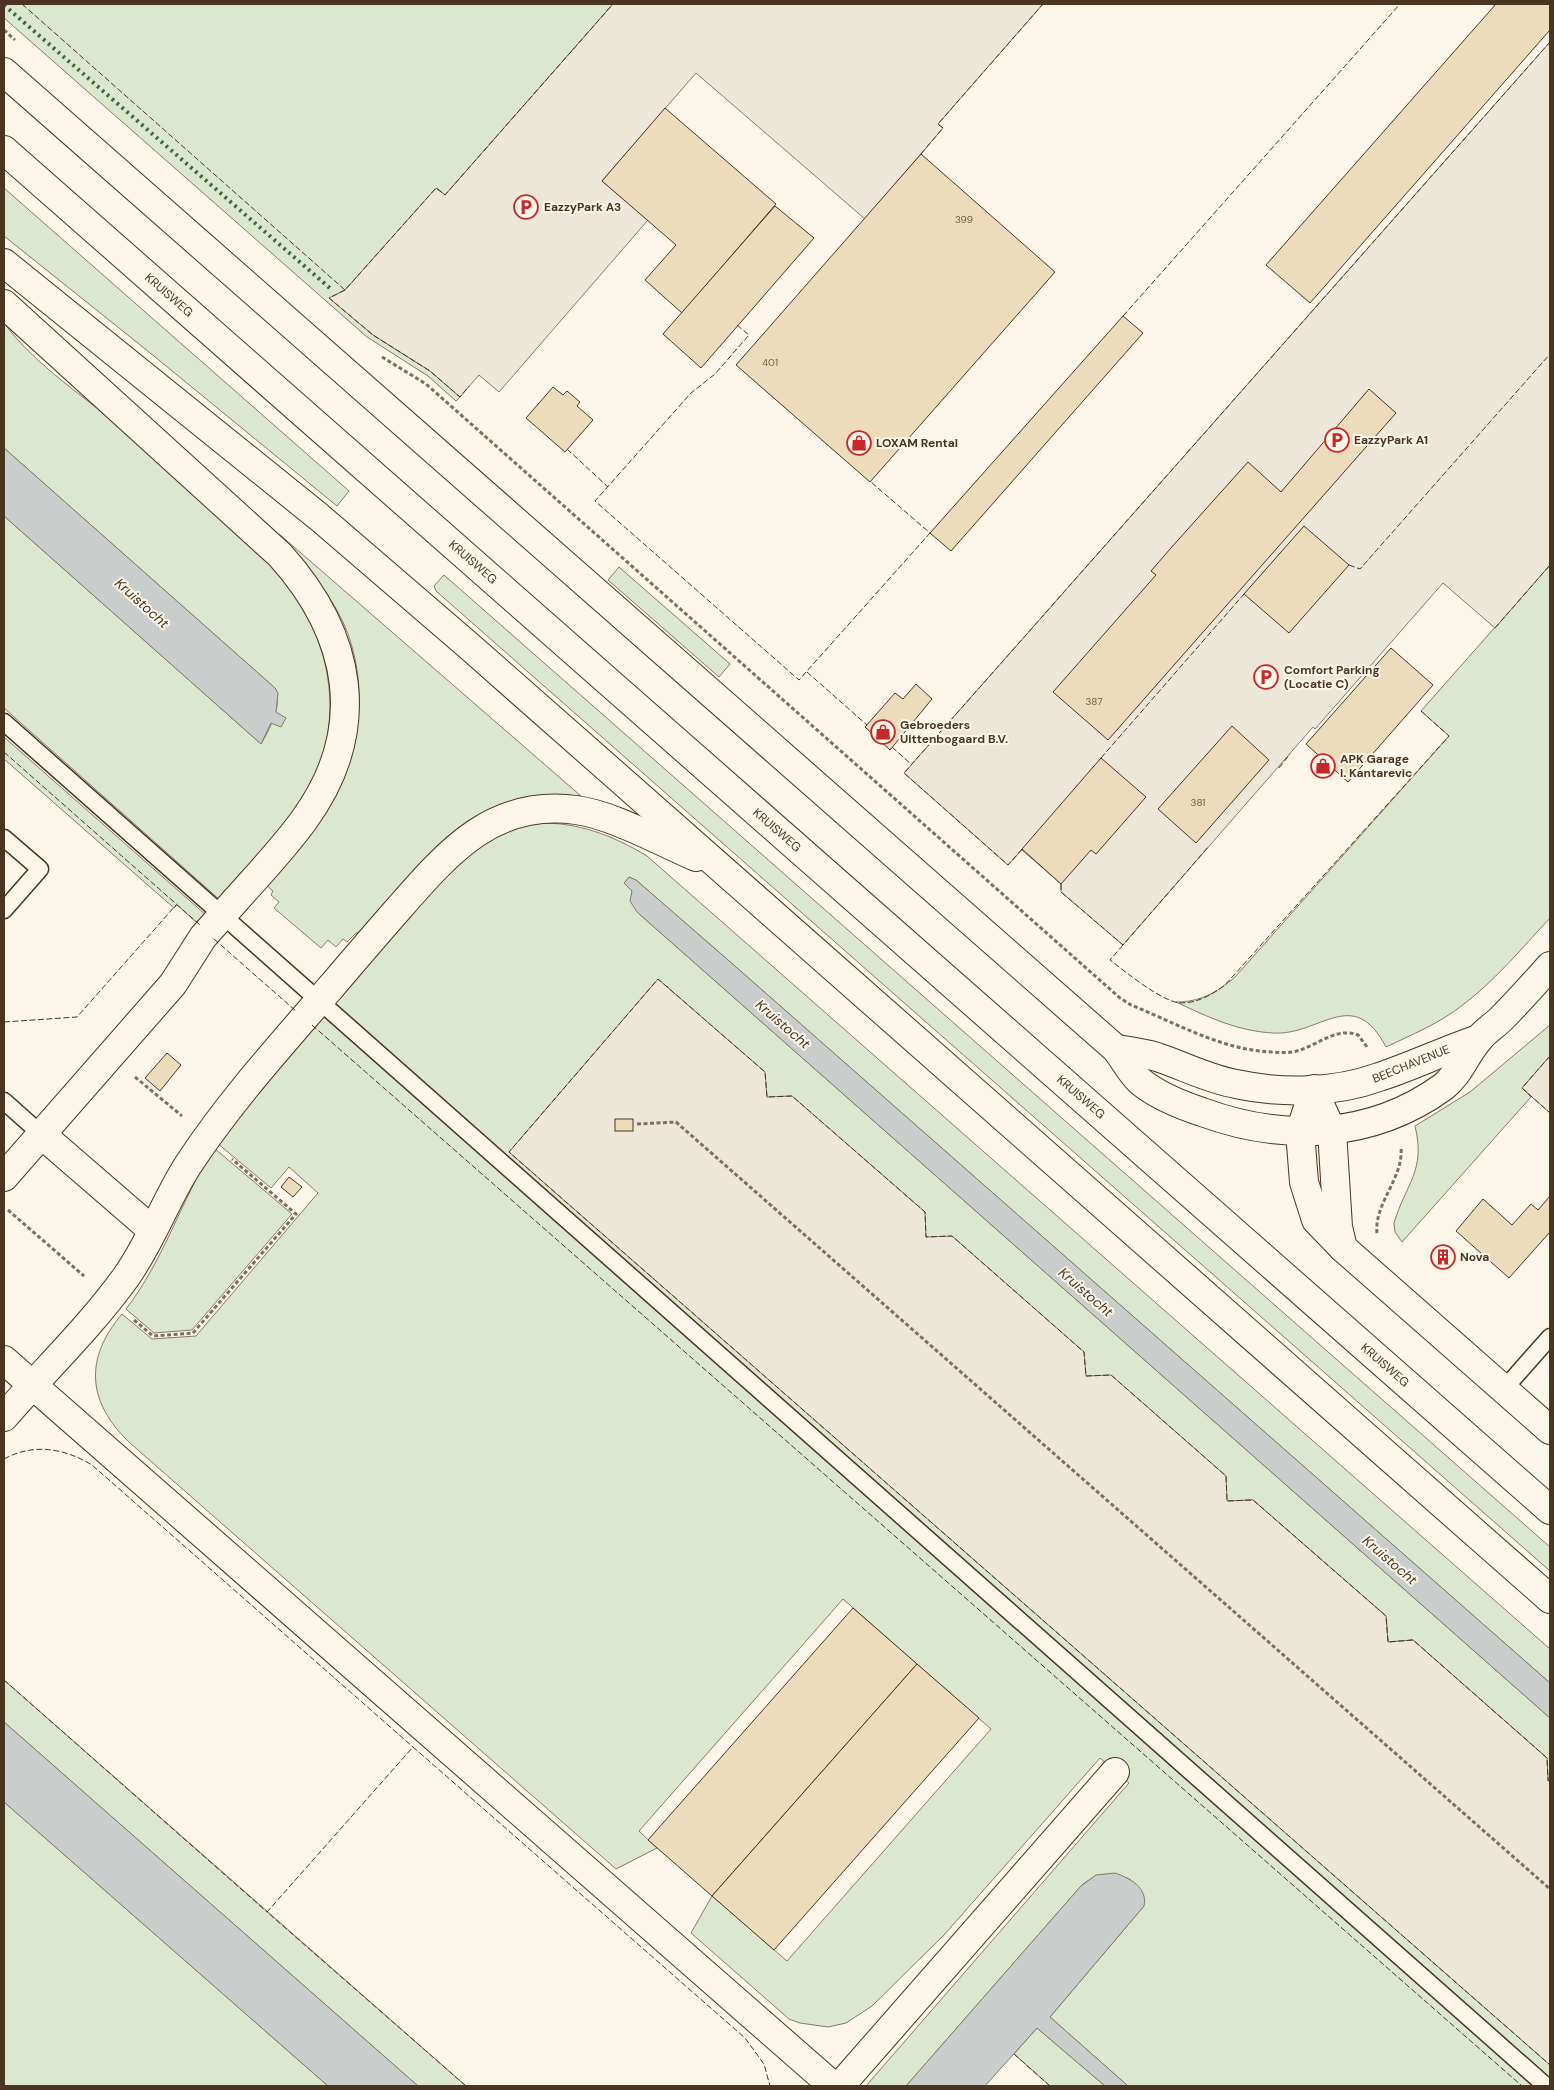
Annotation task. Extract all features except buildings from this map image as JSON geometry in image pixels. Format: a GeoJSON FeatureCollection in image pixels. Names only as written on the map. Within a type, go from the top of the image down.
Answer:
{"type":"FeatureCollection","features":[{"type":"Feature","properties":{"kind":"main road"},"geometry":{"type":"LineString","coordinates":[[4,72],[1116,1049],[1140,1081],[1176,1102],[1233,1122],[1300,1132]]}},
{"type":"Feature","properties":{"kind":"main road","name":"KRUISWEG"},"geometry":{"type":"LineString","coordinates":[[4,150],[1550,1510]]}},
{"type":"Feature","properties":{"kind":"main road"},"geometry":{"type":"LineString","coordinates":[[4,263],[319,517],[1550,1599]]}},
{"type":"Feature","properties":{"kind":"main road"},"geometry":{"type":"LineString","coordinates":[[4,304],[280,555],[310,592],[334,640],[343,671],[345,713],[342,739],[334,765],[328,780],[304,819],[203,937],[173,984],[4,1177]]}},
{"type":"Feature","properties":{"kind":"main road"},"geometry":{"type":"LineString","coordinates":[[4,1417],[120,1285],[135,1263],[179,1180],[207,1137],[270,1056],[442,860],[467,838],[502,818],[523,812],[545,809],[586,812],[627,826],[718,866]]}},
{"type":"Feature","properties":{"kind":"main road","name":"BEECHAVENUE"},"geometry":{"type":"LineString","coordinates":[[1300,1132],[1332,1131],[1363,1126],[1392,1116],[1421,1101],[1454,1078],[1479,1039],[1550,966]]}},
{"type":"Feature","properties":{"kind":"main road","name":"BEECHAVENUE"},"geometry":{"type":"LineString","coordinates":[[1314,1089],[1357,1084],[1378,1078],[1443,1050],[1479,1039]]}},
{"type":"Feature","properties":{"kind":"main road"},"geometry":{"type":"LineString","coordinates":[[1116,1049],[1156,1057],[1200,1075],[1242,1086],[1273,1089],[1314,1089]]}},
{"type":"Feature","properties":{"kind":"main road"},"geometry":{"type":"LineString","coordinates":[[1314,1089],[1332,1131],[1338,1227],[1343,1248]]}},
{"type":"Feature","properties":{"kind":"main road"},"geometry":{"type":"LineString","coordinates":[[1314,1089],[1300,1132],[1304,1182],[1313,1214],[1320,1226],[1550,1430]]}},
{"type":"Feature","properties":{"kind":"main road"},"geometry":{"type":"LineString","coordinates":[[41,1134],[152,1230]]}},
{"type":"Feature","properties":{"kind":"main road"},"geometry":{"type":"LineString","coordinates":[[4,1360],[833,2086]]}},
{"type":"Feature","properties":{"kind":"main road"},"geometry":{"type":"LineString","coordinates":[[840,2086],[1115,1772]]}},
{"type":"Feature","properties":{"kind":"lane"},"geometry":{"type":"LineString","coordinates":[[4,722],[228,908],[1546,2086]]}},
{"type":"Feature","properties":{"kind":"lane"},"geometry":{"type":"LineString","coordinates":[[4,838],[40,869],[4,910]]}},
{"type":"Feature","properties":{"kind":"lane"},"geometry":{"type":"LineString","coordinates":[[4,1101],[41,1134]]}},
{"type":"Feature","properties":{"kind":"lane"},"geometry":{"type":"LineString","coordinates":[[1504,1389],[1550,1337]]}},
{"type":"Feature","properties":{"kind":"path"},"geometry":{"type":"LineString","coordinates":[[456,411],[1120,998],[1131,1005],[1215,1040],[1262,1051],[1299,1051],[1335,1034],[1351,1032],[1364,1040],[1378,1078]]}},
{"type":"Feature","properties":{"kind":"path"},"geometry":{"type":"LineString","coordinates":[[1377,1238],[1376,1222],[1402,1156],[1401,1144],[1392,1116]]}},
{"type":"Feature","properties":{"kind":"path"},"geometry":{"type":"LineString","coordinates":[[637,1124],[676,1122],[1550,1889]]}},
{"type":"Feature","properties":{"kind":"green space"},"geometry":{"type":"Polygon","coordinates":[[[4,4],[613,4],[445,195],[437,188],[345,290],[330,298],[373,335],[430,371],[460,397],[456,401],[428,376],[367,337],[4,18],[4,4]]]}},
{"type":"Feature","properties":{"kind":"green space"},"geometry":{"type":"Polygon","coordinates":[[[4,188],[349,491],[337,506],[4,236],[4,188]]]}},
{"type":"Feature","properties":{"kind":"green space"},"geometry":{"type":"Polygon","coordinates":[[[4,323],[31,354],[138,440],[256,546],[284,577],[301,604],[315,632],[324,662],[329,692],[329,723],[323,754],[311,784],[292,815],[269,845],[220,900],[4,708],[4,516],[261,744],[274,717],[277,695],[275,688],[4,448],[4,323]]]}},
{"type":"Feature","properties":{"kind":"green space"},"geometry":{"type":"Polygon","coordinates":[[[279,534],[581,796],[542,796],[509,802],[482,813],[457,829],[435,849],[368,926],[355,934],[347,942],[343,939],[336,947],[328,940],[321,948],[274,908],[279,902],[271,895],[273,891],[266,885],[312,831],[326,812],[338,790],[348,766],[355,741],[359,690],[356,664],[350,640],[340,616],[319,583],[279,534]]]}},
{"type":"Feature","properties":{"kind":"green space"},"geometry":{"type":"Polygon","coordinates":[[[1550,565],[1550,918],[1507,965],[1460,1007],[1443,1019],[1386,1047],[1374,1028],[1361,1019],[1348,1016],[1335,1018],[1290,1032],[1260,1032],[1211,1018],[1176,1002],[1185,1002],[1207,996],[1235,977],[1449,736],[1421,711],[1550,565]]]}},
{"type":"Feature","properties":{"kind":"green space"},"geometry":{"type":"Polygon","coordinates":[[[619,567],[730,664],[719,677],[608,580],[619,567]]]}},
{"type":"Feature","properties":{"kind":"green space"},"geometry":{"type":"Polygon","coordinates":[[[444,575],[1550,1547],[1550,1571],[436,591],[434,586],[444,575]]]}},
{"type":"Feature","properties":{"kind":"green space"},"geometry":{"type":"Polygon","coordinates":[[[4,737],[206,915],[196,922],[177,905],[174,908],[4,759],[4,737]]]}},
{"type":"Feature","properties":{"kind":"green space"},"geometry":{"type":"Polygon","coordinates":[[[537,823],[581,827],[608,836],[647,856],[1550,1649],[1550,1683],[728,960],[636,880],[629,877],[625,884],[632,891],[637,912],[1550,1718],[1550,1780],[1548,1781],[1547,1758],[1413,1640],[1388,1642],[1386,1616],[1253,1500],[1227,1501],[767,1097],[667,986],[1550,2060],[1550,2086],[1128,2086],[1050,2017],[1144,1906],[1131,1880],[1118,1875],[1105,1874],[1087,1881],[1081,1886],[906,2086],[866,2086],[1129,1783],[1100,1758],[944,1935],[872,2006],[846,2023],[828,2027],[800,2023],[789,2019],[691,1933],[712,1896],[787,1961],[991,1729],[843,1599],[639,1831],[657,1848],[616,1869],[130,1443],[116,1428],[105,1412],[99,1396],[96,1364],[101,1347],[122,1314],[152,1339],[196,1336],[318,1193],[289,1167],[271,1188],[217,1143],[234,1119],[457,862],[504,833],[525,825],[537,823]]]}},
{"type":"Feature","properties":{"kind":"green space"},"geometry":{"type":"Polygon","coordinates":[[[1550,1025],[1550,1056],[1522,1088],[1531,1097],[1402,1242],[1395,1232],[1394,1223],[1416,1166],[1418,1141],[1415,1126],[1470,1092],[1550,1025]]]}},
{"type":"Feature","properties":{"kind":"green space"},"geometry":{"type":"Polygon","coordinates":[[[214,1148],[292,1214],[192,1330],[154,1333],[126,1309],[162,1250],[202,1168],[214,1148]]]}},
{"type":"Feature","properties":{"kind":"green space"},"geometry":{"type":"Polygon","coordinates":[[[4,1680],[466,2086],[418,2086],[4,1722],[4,1680]]]}},
{"type":"Feature","properties":{"kind":"green space"},"geometry":{"type":"Polygon","coordinates":[[[4,1802],[328,2086],[4,2086],[4,1802]]]}},
{"type":"Feature","properties":{"kind":"green space"},"geometry":{"type":"Polygon","coordinates":[[[1037,2028],[1105,2086],[1050,2086],[1014,2054],[1037,2028]]]}},
{"type":"Feature","properties":{"kind":"shaded area","name":"EazzyPark A3"},"geometry":{"type":"Polygon","coordinates":[[[613,4],[1043,4],[938,124],[943,128],[865,219],[696,73],[602,181],[648,220],[499,392],[479,375],[460,397],[430,371],[373,335],[329,298],[345,290],[436,188],[445,195],[613,4]]]}},
{"type":"Feature","properties":{"kind":"shaded area","name":"EazzyPark A1"},"geometry":{"type":"Polygon","coordinates":[[[1550,42],[1550,565],[1495,628],[1443,583],[1315,729],[1313,727],[1123,945],[1061,892],[1061,884],[1022,850],[1008,865],[904,773],[1550,42]]]}},
{"type":"Feature","properties":{"kind":"shaded area"},"geometry":{"type":"Polygon","coordinates":[[[658,979],[765,1072],[767,1097],[792,1096],[925,1212],[926,1237],[952,1236],[1084,1352],[1086,1376],[1111,1375],[1226,1476],[1227,1501],[1253,1500],[1386,1616],[1388,1642],[1413,1640],[1547,1758],[1548,1780],[1550,1780],[1550,2065],[509,1152],[658,979]]]}},
{"type":"Feature","properties":{"kind":"shaded area"},"geometry":{"type":"Polygon","coordinates":[[[1550,1056],[1550,1113],[1522,1088],[1550,1056]]]}},
{"type":"Feature","properties":{"kind":"water","name":"Kruistocht"},"geometry":{"type":"Polygon","coordinates":[[[4,448],[275,688],[278,693],[276,712],[286,718],[281,727],[271,723],[261,744],[4,516],[4,448]]]}},
{"type":"Feature","properties":{"kind":"water","name":"Kruistocht"},"geometry":{"type":"Polygon","coordinates":[[[629,877],[636,880],[728,960],[1550,1683],[1550,1718],[637,912],[630,901],[632,891],[624,883],[629,877]]]}},
{"type":"Feature","properties":{"kind":"water"},"geometry":{"type":"Polygon","coordinates":[[[4,1722],[418,2086],[328,2086],[4,1802],[4,1722]]]}},
{"type":"Feature","properties":{"kind":"water"},"geometry":{"type":"Polygon","coordinates":[[[1115,1873],[1136,1884],[1143,1894],[1144,1906],[1050,2017],[1128,2086],[1105,2086],[1037,2028],[985,2086],[906,2086],[1081,1886],[1096,1875],[1115,1873]]]}},
{"type":"Feature","properties":{"kind":"hedge"},"geometry":{"type":"LineString","coordinates":[[4,5],[332,290]]}},
{"type":"Feature","properties":{"kind":"fence"},"geometry":{"type":"LineString","coordinates":[[22,4],[345,290],[436,188],[445,195],[613,4]]}},
{"type":"Feature","properties":{"kind":"fence"},"geometry":{"type":"LineString","coordinates":[[921,154],[943,128],[938,124],[1043,4]]}},
{"type":"Feature","properties":{"kind":"fence"},"geometry":{"type":"LineString","coordinates":[[1123,316],[1400,4]]}},
{"type":"Feature","properties":{"kind":"fence"},"geometry":{"type":"LineString","coordinates":[[1022,849],[1008,865],[904,773],[1550,42]]}},
{"type":"Feature","properties":{"kind":"fence"},"geometry":{"type":"LineString","coordinates":[[345,290],[329,298],[373,335],[430,371],[460,397],[469,386]]}},
{"type":"Feature","properties":{"kind":"fence"},"geometry":{"type":"LineString","coordinates":[[737,325],[749,335],[715,374],[691,393],[595,501],[799,680],[930,533],[871,482]]}},
{"type":"Feature","properties":{"kind":"fence"},"geometry":{"type":"LineString","coordinates":[[1349,565],[1360,569],[1550,354]]}},
{"type":"Feature","properties":{"kind":"fence"},"geometry":{"type":"LineString","coordinates":[[567,449],[608,487]]}},
{"type":"Feature","properties":{"kind":"fence"},"geometry":{"type":"LineString","coordinates":[[1495,628],[1550,565]]}},
{"type":"Feature","properties":{"kind":"fence"},"geometry":{"type":"LineString","coordinates":[[1101,758],[1244,594]]}},
{"type":"Feature","properties":{"kind":"fence"},"geometry":{"type":"LineString","coordinates":[[807,672],[867,725]]}},
{"type":"Feature","properties":{"kind":"fence"},"geometry":{"type":"LineString","coordinates":[[1123,945],[1110,960],[1141,984],[1167,999],[1182,1003],[1195,1001],[1208,996],[1225,985],[1449,736],[1421,711]]}},
{"type":"Feature","properties":{"kind":"fence"},"geometry":{"type":"LineString","coordinates":[[892,747],[912,765]]}},
{"type":"Feature","properties":{"kind":"fence"},"geometry":{"type":"LineString","coordinates":[[4,752],[200,925]]}},
{"type":"Feature","properties":{"kind":"fence"},"geometry":{"type":"LineString","coordinates":[[1279,768],[1290,754]]}},
{"type":"Feature","properties":{"kind":"fence"},"geometry":{"type":"LineString","coordinates":[[1061,884],[1061,892],[1123,945],[1209,846]]}},
{"type":"Feature","properties":{"kind":"fence"},"geometry":{"type":"LineString","coordinates":[[4,1022],[77,1017],[176,905]]}},
{"type":"Feature","properties":{"kind":"fence"},"geometry":{"type":"LineString","coordinates":[[214,939],[297,1012]]}},
{"type":"Feature","properties":{"kind":"fence"},"geometry":{"type":"LineString","coordinates":[[1550,1780],[1548,1781],[1547,1758],[1413,1640],[1388,1642],[1386,1616],[1253,1500],[1227,1501],[1226,1476],[1111,1375],[1086,1376],[1084,1352],[952,1236],[926,1237],[925,1212],[792,1096],[767,1097],[765,1072],[658,979],[509,1152],[1550,2065]]}},
{"type":"Feature","properties":{"kind":"fence"},"geometry":{"type":"LineString","coordinates":[[312,1025],[1522,2086]]}},
{"type":"Feature","properties":{"kind":"fence"},"geometry":{"type":"LineString","coordinates":[[1550,1056],[1522,1088],[1550,1113]]}},
{"type":"Feature","properties":{"kind":"fence"},"geometry":{"type":"LineString","coordinates":[[4,1459],[15,1454],[37,1449],[59,1451],[92,1465],[413,1747]]}},
{"type":"Feature","properties":{"kind":"fence"},"geometry":{"type":"LineString","coordinates":[[4,1680],[267,1912]]}},
{"type":"Feature","properties":{"kind":"fence"},"geometry":{"type":"LineString","coordinates":[[466,2086],[267,1912],[413,1747],[745,2038],[764,2064],[770,2086]]}},
{"type":"Feature","properties":{"kind":"fence"},"geometry":{"type":"LineString","coordinates":[[1014,2054],[1050,2086]]}},
{"type":"Feature","properties":{"kind":"place","name":"EazzyPark A3"},"geometry":{"type":"Point","coordinates":[526,207]}},
{"type":"Feature","properties":{"kind":"place","name":"EazzyPark A1"},"geometry":{"type":"Point","coordinates":[1337,440]}},
{"type":"Feature","properties":{"kind":"place","name":"LOXAM Rental"},"geometry":{"type":"Point","coordinates":[859,443]}},
{"type":"Feature","properties":{"kind":"place","name":"Comfort Parking (Locatie C)"},"geometry":{"type":"Point","coordinates":[1266,677]}},
{"type":"Feature","properties":{"kind":"place","name":"Gebroeders Uittenbogaard B.V."},"geometry":{"type":"Point","coordinates":[883,732]}},
{"type":"Feature","properties":{"kind":"place","name":"APK Garage I. Kantarevic"},"geometry":{"type":"Point","coordinates":[1323,766]}},
{"type":"Feature","properties":{"kind":"place","name":"Nova"},"geometry":{"type":"Point","coordinates":[1443,1257]}}]}
